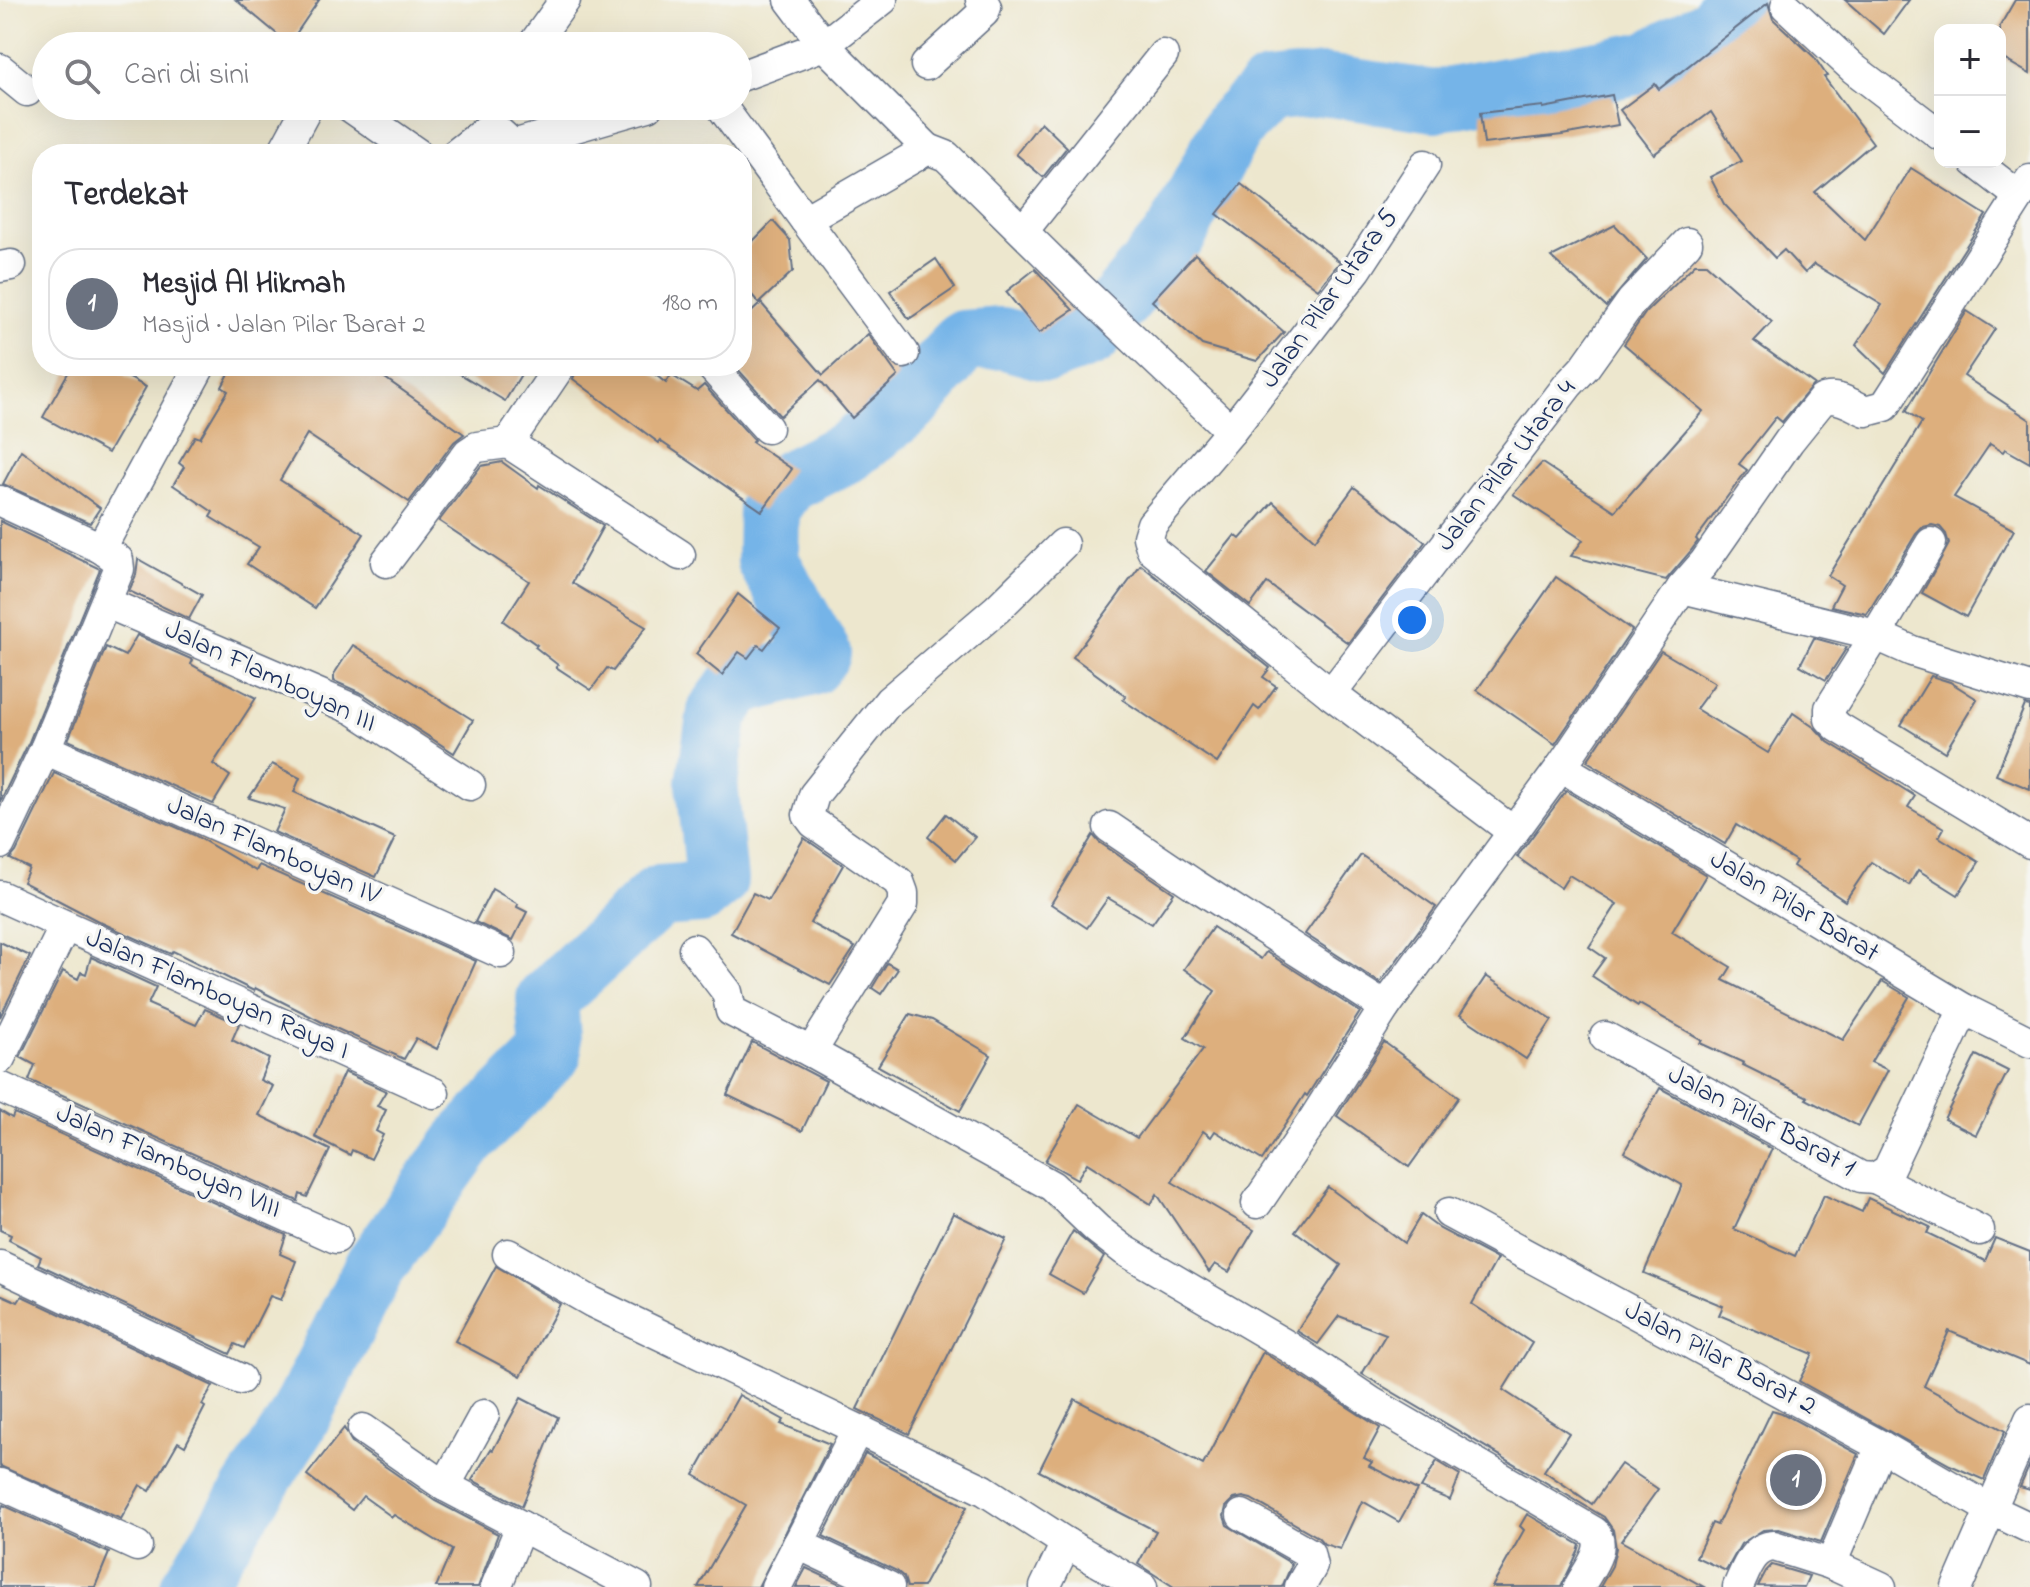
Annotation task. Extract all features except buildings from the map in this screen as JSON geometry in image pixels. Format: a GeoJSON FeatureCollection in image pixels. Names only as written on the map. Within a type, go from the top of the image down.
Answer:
{"type":"FeatureCollection","features":[{"type":"Feature","properties":{"kind":"street"},"geometry":{"type":"LineString","coordinates":[[542,32],[565,0]]}},
{"type":"Feature","properties":{"kind":"street"},"geometry":{"type":"LineString","coordinates":[[790,0],[824,45],[928,149],[946,156],[1231,431]]}},
{"type":"Feature","properties":{"kind":"street"},"geometry":{"type":"LineString","coordinates":[[752,72],[824,45],[882,0]]}},
{"type":"Feature","properties":{"kind":"street"},"geometry":{"type":"LineString","coordinates":[[926,65],[984,12],[986,7],[981,0]]}},
{"type":"Feature","properties":{"kind":"street"},"geometry":{"type":"LineString","coordinates":[[1786,6],[1854,69],[1934,130]]}},
{"type":"Feature","properties":{"kind":"street"},"geometry":{"type":"LineString","coordinates":[[1023,231],[1163,55]]}},
{"type":"Feature","properties":{"kind":"street"},"geometry":{"type":"LineString","coordinates":[[0,69],[27,91]]}},
{"type":"Feature","properties":{"kind":"street"},"geometry":{"type":"LineString","coordinates":[[287,144],[300,120]]}},
{"type":"Feature","properties":{"kind":"street"},"geometry":{"type":"LineString","coordinates":[[369,120],[404,144]]}},
{"type":"Feature","properties":{"kind":"street"},"geometry":{"type":"LineString","coordinates":[[479,144],[505,133],[574,120]]}},
{"type":"Feature","properties":{"kind":"street"},"geometry":{"type":"LineString","coordinates":[[731,120],[749,144]]}},
{"type":"Feature","properties":{"kind":"street"},"geometry":{"type":"LineString","coordinates":[[752,148],[904,353]]}},
{"type":"Feature","properties":{"kind":"street"},"geometry":{"type":"LineString","coordinates":[[805,220],[928,149]]}},
{"type":"Feature","properties":{"kind":"street","name":"Jalan Pilar Utara 5"},"geometry":{"type":"LineString","coordinates":[[1331,694],[1152,550],[1148,537],[1152,524],[1231,431],[1357,269],[1425,165]]}},
{"type":"Feature","properties":{"kind":"street"},"geometry":{"type":"LineString","coordinates":[[1257,1203],[1385,1007],[1561,767],[1682,588],[1704,563],[1822,400],[1834,397],[1866,411],[1885,406],[2025,188],[1987,168]]}},
{"type":"Feature","properties":{"kind":"street","name":"Jalan Pilar Utara 4"},"geometry":{"type":"LineString","coordinates":[[1331,694],[1559,396],[1585,367],[1632,301],[1687,243]]}},
{"type":"Feature","properties":{"kind":"street"},"geometry":{"type":"LineString","coordinates":[[101,548],[195,376]]}},
{"type":"Feature","properties":{"kind":"street"},"geometry":{"type":"LineString","coordinates":[[508,443],[553,376]]}},
{"type":"Feature","properties":{"kind":"street"},"geometry":{"type":"LineString","coordinates":[[720,376],[767,428]]}},
{"type":"Feature","properties":{"kind":"street"},"geometry":{"type":"LineString","coordinates":[[386,562],[468,453],[477,447],[508,443],[680,555]]}},
{"type":"Feature","properties":{"kind":"street"},"geometry":{"type":"LineString","coordinates":[[0,501],[101,548],[118,560],[119,569],[45,749],[0,844]]}},
{"type":"Feature","properties":{"kind":"street"},"geometry":{"type":"LineString","coordinates":[[1931,543],[1830,708],[1830,719],[1838,727],[2030,843]]}},
{"type":"Feature","properties":{"kind":"street"},"geometry":{"type":"LineString","coordinates":[[811,1052],[903,904],[899,882],[814,823],[808,815],[814,795],[889,701],[997,609],[1063,544]]}},
{"type":"Feature","properties":{"kind":"street"},"geometry":{"type":"LineString","coordinates":[[1682,588],[1876,635],[1912,651],[2030,688]]}},
{"type":"Feature","properties":{"kind":"street","name":"Jalan Flamboyan III"},"geometry":{"type":"LineString","coordinates":[[107,603],[353,709],[470,785]]}},
{"type":"Feature","properties":{"kind":"street"},"geometry":{"type":"LineString","coordinates":[[1331,694],[1512,831]]}},
{"type":"Feature","properties":{"kind":"street","name":"Jalan Flamboyan IV"},"geometry":{"type":"LineString","coordinates":[[45,749],[501,953]]}},
{"type":"Feature","properties":{"kind":"street","name":"Jalan Pilar Barat"},"geometry":{"type":"LineString","coordinates":[[1561,767],[1964,1009],[2030,1042]]}},
{"type":"Feature","properties":{"kind":"street"},"geometry":{"type":"LineString","coordinates":[[1109,827],[1385,1007]]}},
{"type":"Feature","properties":{"kind":"street","name":"Jalan Flamboyan Raya I"},"geometry":{"type":"LineString","coordinates":[[0,896],[434,1093]]}},
{"type":"Feature","properties":{"kind":"street"},"geometry":{"type":"LineString","coordinates":[[0,1058],[65,926]]}},
{"type":"Feature","properties":{"kind":"street"},"geometry":{"type":"LineString","coordinates":[[694,949],[727,992],[731,1011],[1052,1186],[1124,1250],[1289,1347],[1361,1397],[1594,1532],[1599,1538],[1599,1549],[1579,1587]]}},
{"type":"Feature","properties":{"kind":"street","name":"Jalan Pilar Barat 1"},"geometry":{"type":"LineString","coordinates":[[1605,1037],[1861,1177],[1875,1178],[1888,1170],[1964,1009]]}},
{"type":"Feature","properties":{"kind":"street","name":"Jalan Flamboyan VIII"},"geometry":{"type":"LineString","coordinates":[[0,1087],[336,1238]]}},
{"type":"Feature","properties":{"kind":"street"},"geometry":{"type":"LineString","coordinates":[[1875,1178],[1979,1230]]}},
{"type":"Feature","properties":{"kind":"street","name":"Jalan Pilar Barat 2"},"geometry":{"type":"LineString","coordinates":[[1449,1213],[2030,1528]]}},
{"type":"Feature","properties":{"kind":"street"},"geometry":{"type":"LineString","coordinates":[[508,1254],[592,1302],[984,1490],[1142,1587]]}},
{"type":"Feature","properties":{"kind":"street"},"geometry":{"type":"LineString","coordinates":[[0,1266],[240,1379]]}},
{"type":"Feature","properties":{"kind":"street"},"geometry":{"type":"LineString","coordinates":[[445,1486],[484,1415]]}},
{"type":"Feature","properties":{"kind":"street"},"geometry":{"type":"LineString","coordinates":[[1957,1587],[2030,1419]]}},
{"type":"Feature","properties":{"kind":"street"},"geometry":{"type":"LineString","coordinates":[[363,1429],[445,1486],[637,1587]]}},
{"type":"Feature","properties":{"kind":"street"},"geometry":{"type":"LineString","coordinates":[[776,1587],[857,1430]]}},
{"type":"Feature","properties":{"kind":"street"},"geometry":{"type":"LineString","coordinates":[[1831,1564],[1881,1446]]}},
{"type":"Feature","properties":{"kind":"street"},"geometry":{"type":"LineString","coordinates":[[0,1484],[137,1546]]}},
{"type":"Feature","properties":{"kind":"street"},"geometry":{"type":"LineString","coordinates":[[1242,1515],[1309,1553],[1312,1566],[1300,1587]]}},
{"type":"Feature","properties":{"kind":"street"},"geometry":{"type":"LineString","coordinates":[[496,1587],[521,1526]]}},
{"type":"Feature","properties":{"kind":"street"},"geometry":{"type":"LineString","coordinates":[[1045,1587],[1066,1543]]}},
{"type":"Feature","properties":{"kind":"street"},"geometry":{"type":"LineString","coordinates":[[798,1544],[889,1587]]}},
{"type":"Feature","properties":{"kind":"street"},"geometry":{"type":"LineString","coordinates":[[1738,1587],[1750,1561],[1765,1546],[1831,1564],[1881,1587]]}},
{"type":"Feature","properties":{"kind":"waterway"},"geometry":{"type":"LineString","coordinates":[[191,1587],[296,1424],[375,1266],[466,1139],[551,1053],[547,999],[659,896],[701,893],[717,880],[707,783],[718,712],[738,685],[811,665],[820,653],[768,561],[769,509],[788,482],[849,451],[909,405],[963,341],[1002,338],[1049,351],[1091,336],[1177,233],[1233,126],[1268,91],[1324,85],[1435,101],[1648,62],[1717,25],[1732,0]]}},
{"type":"Feature","properties":{"kind":"place","name":"Mesjid Al Hikmah"},"geometry":{"type":"Point","coordinates":[1796,1480]}}]}
